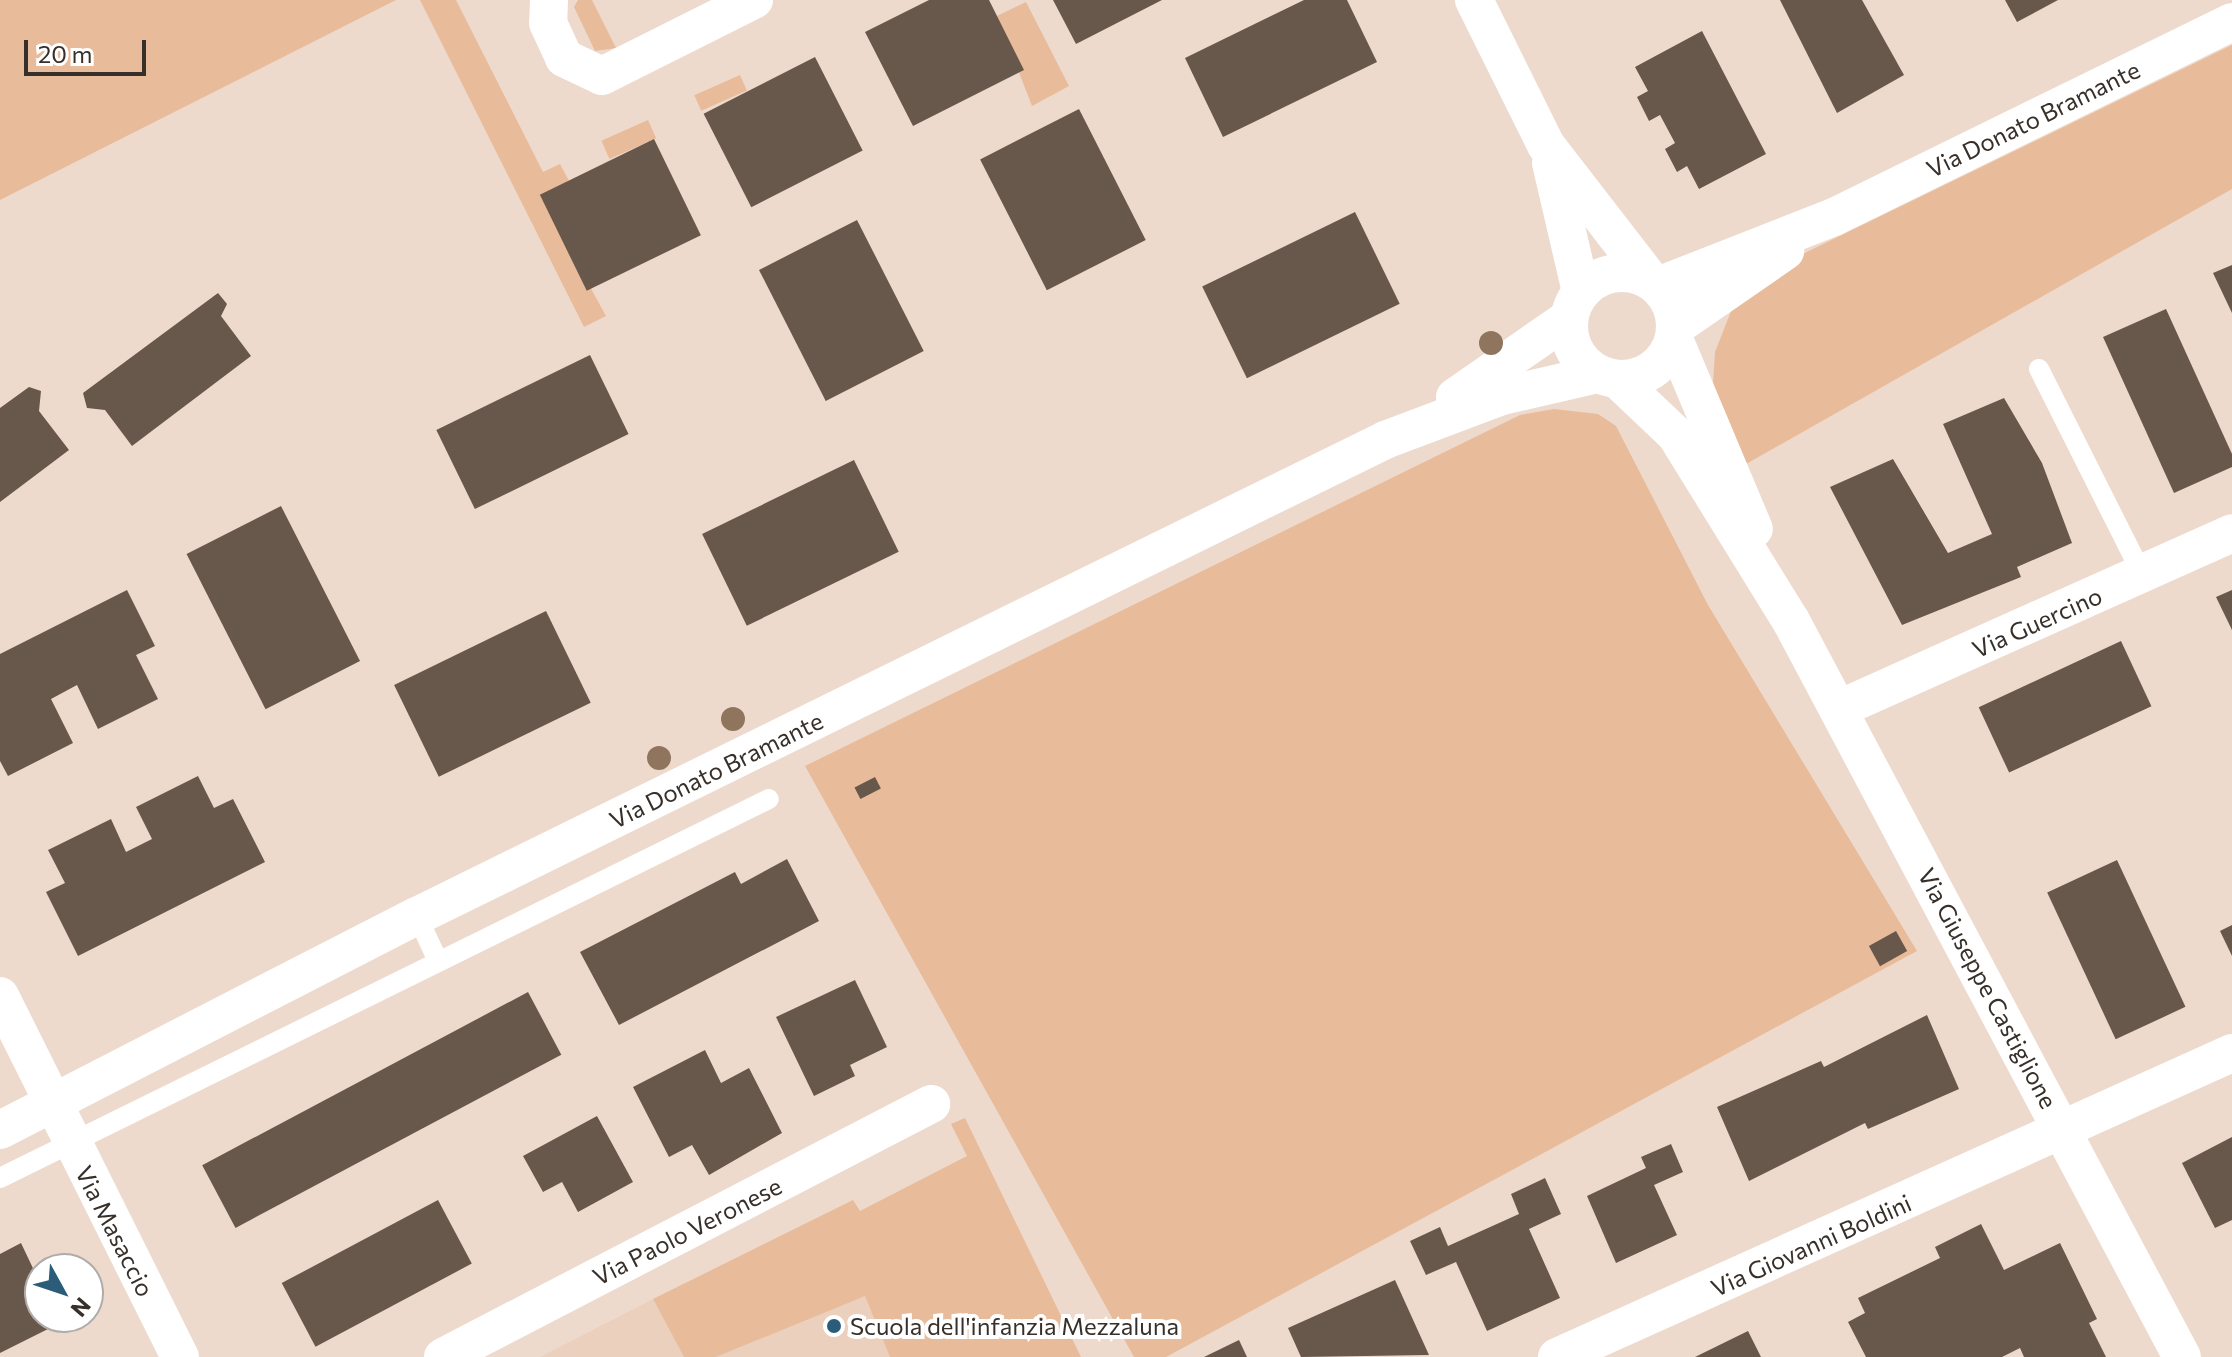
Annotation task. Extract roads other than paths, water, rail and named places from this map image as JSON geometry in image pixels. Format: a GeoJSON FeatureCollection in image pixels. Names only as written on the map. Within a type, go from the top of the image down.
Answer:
{"type":"FeatureCollection","features":[{"type":"Feature","properties":{"kind":"street"},"geometry":{"type":"LineString","coordinates":[[549,0],[548,23],[564,58],[602,76],[754,0]]}},
{"type":"Feature","properties":{"kind":"street"},"geometry":{"type":"LineString","coordinates":[[1474,0],[1546,145],[1654,283],[1675,333],[1653,370],[1608,377],[1574,351],[1575,305],[1546,145]]}},
{"type":"Feature","properties":{"kind":"street","name":"Via Donato Bramante"},"geometry":{"type":"LineString","coordinates":[[1654,283],[1834,217],[2232,22]]}},
{"type":"Feature","properties":{"kind":"street","name":"Via Donato Bramante"},"geometry":{"type":"LineString","coordinates":[[1675,333],[1834,217]]}},
{"type":"Feature","properties":{"kind":"street"},"geometry":{"type":"LineString","coordinates":[[1575,305],[1614,273],[1654,283]]}},
{"type":"Feature","properties":{"kind":"street","name":"Via Donato Bramante"},"geometry":{"type":"LineString","coordinates":[[1385,440],[1575,305]]}},
{"type":"Feature","properties":{"kind":"street","name":"Via Giuseppe Castiglione"},"geometry":{"type":"LineString","coordinates":[[1675,333],[1791,621]]}},
{"type":"Feature","properties":{"kind":"street","name":"Via Donato Bramante"},"geometry":{"type":"LineString","coordinates":[[0,1130],[417,916],[1385,440],[1502,396],[1608,377]]}},
{"type":"Feature","properties":{"kind":"street","name":"Via Giuseppe Castiglione"},"geometry":{"type":"LineString","coordinates":[[1608,377],[1676,435],[1791,621],[1841,708],[2182,1357]]}},
{"type":"Feature","properties":{"kind":"street","name":"Via Guercino"},"geometry":{"type":"LineString","coordinates":[[1841,708],[2232,533]]}},
{"type":"Feature","properties":{"kind":"street"},"geometry":{"type":"LineString","coordinates":[[0,996],[50,1105]]}},
{"type":"Feature","properties":{"kind":"street","name":"Via Giovanni Boldini"},"geometry":{"type":"LineString","coordinates":[[1557,1357],[2065,1132],[2232,1053]]}},
{"type":"Feature","properties":{"kind":"street","name":"Via Paolo Veronese"},"geometry":{"type":"LineString","coordinates":[[443,1357],[931,1104]]}},
{"type":"Feature","properties":{"kind":"street","name":"Via Masaccio"},"geometry":{"type":"LineString","coordinates":[[50,1105],[180,1357]]}},
{"type":"Feature","properties":{"kind":"lane"},"geometry":{"type":"LineString","coordinates":[[2039,369],[2142,574]]}},
{"type":"Feature","properties":{"kind":"lane"},"geometry":{"type":"LineString","coordinates":[[0,1178],[769,799]]}},
{"type":"Feature","properties":{"kind":"lane"},"geometry":{"type":"LineString","coordinates":[[417,916],[438,961]]}},
{"type":"Feature","properties":{"kind":"place","name":"Scuola dell'infanzia Mezzaluna"},"geometry":{"type":"Point","coordinates":[834,1326]}}]}
